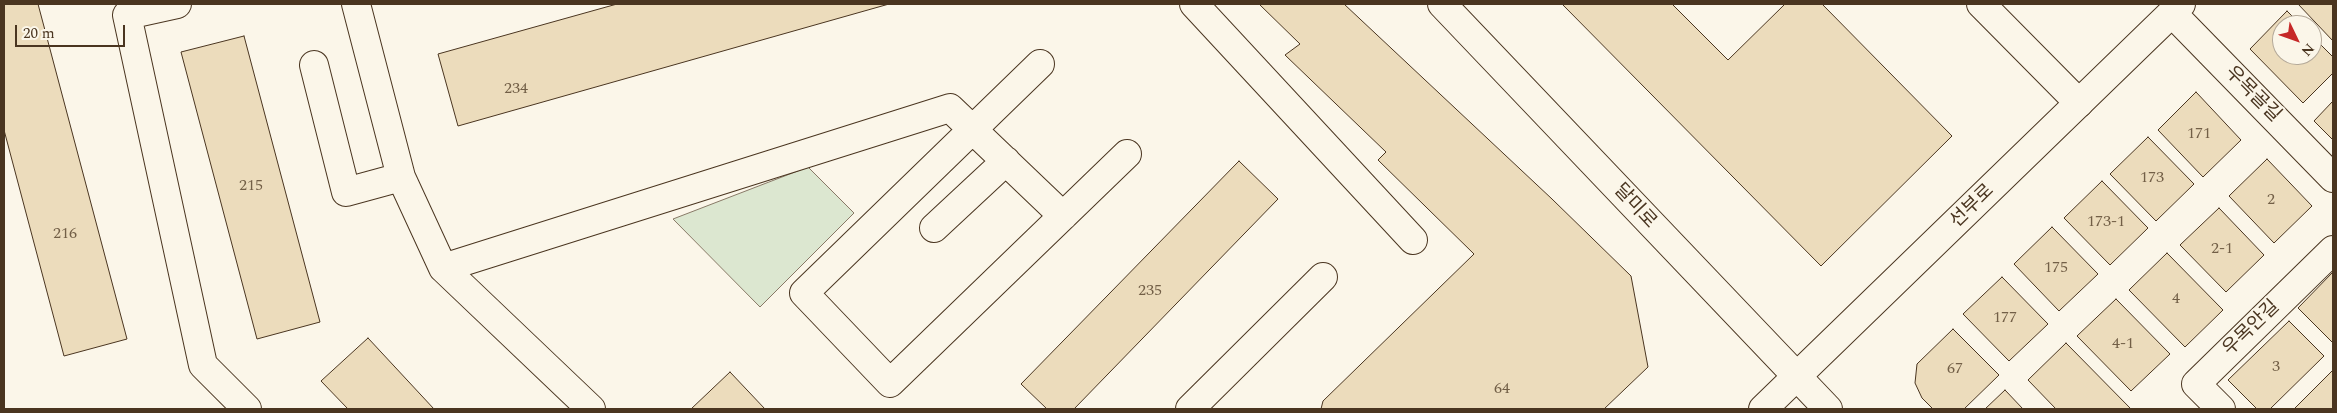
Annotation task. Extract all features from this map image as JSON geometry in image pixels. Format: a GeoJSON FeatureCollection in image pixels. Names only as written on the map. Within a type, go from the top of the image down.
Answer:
{"type":"FeatureCollection","features":[{"type":"Feature","properties":{"kind":"street"},"geometry":{"type":"LineString","coordinates":[[177,4],[127,15],[203,365],[247,409]]}},
{"type":"Feature","properties":{"kind":"street"},"geometry":{"type":"LineString","coordinates":[[356,4],[401,177],[444,268],[591,409]]}},
{"type":"Feature","properties":{"kind":"street"},"geometry":{"type":"LineString","coordinates":[[1194,4],[1413,240]]}},
{"type":"Feature","properties":{"kind":"street","name":"달미로"},"geometry":{"type":"LineString","coordinates":[[1442,4],[1828,409]]}},
{"type":"Feature","properties":{"kind":"street"},"geometry":{"type":"LineString","coordinates":[[1981,4],[2080,103]]}},
{"type":"Feature","properties":{"kind":"street","name":"선부로"},"geometry":{"type":"LineString","coordinates":[[1764,409],[2176,8]]}},
{"type":"Feature","properties":{"kind":"street","name":"우목골길"},"geometry":{"type":"LineString","coordinates":[[2176,8],[2333,178]]}},
{"type":"Feature","properties":{"kind":"street"},"geometry":{"type":"LineString","coordinates":[[1040,64],[804,294],[890,383],[1127,154]]}},
{"type":"Feature","properties":{"kind":"street"},"geometry":{"type":"LineString","coordinates":[[314,65],[346,192],[401,177]]}},
{"type":"Feature","properties":{"kind":"street"},"geometry":{"type":"LineString","coordinates":[[444,268],[950,108],[1062,216]]}},
{"type":"Feature","properties":{"kind":"street"},"geometry":{"type":"LineString","coordinates":[[934,228],[1006,161]]}},
{"type":"Feature","properties":{"kind":"street","name":"우목안길"},"geometry":{"type":"LineString","coordinates":[[2221,409],[2196,384],[2333,250]]}},
{"type":"Feature","properties":{"kind":"street"},"geometry":{"type":"LineString","coordinates":[[1190,409],[1323,277]]}},
{"type":"Feature","properties":{"kind":"green space"},"geometry":{"type":"Polygon","coordinates":[[[808,167],[854,213],[760,307],[673,219],[808,167]]]}},
{"type":"Feature","properties":{"kind":"building"},"geometry":{"type":"Polygon","coordinates":[[[4,4],[38,4],[127,339],[64,356],[4,130],[4,4]]]}},
{"type":"Feature","properties":{"kind":"building"},"geometry":{"type":"Polygon","coordinates":[[[617,4],[889,4],[458,126],[438,54],[617,4]]]}},
{"type":"Feature","properties":{"kind":"building"},"geometry":{"type":"Polygon","coordinates":[[[1259,4],[1344,4],[1552,199],[1631,276],[1648,367],[1604,409],[1321,409],[1323,401],[1474,254],[1378,160],[1386,152],[1285,55],[1300,44],[1259,4]]]}},
{"type":"Feature","properties":{"kind":"building"},"geometry":{"type":"Polygon","coordinates":[[[1562,4],[1672,4],[1728,60],[1785,4],[1822,4],[1952,136],[1821,266],[1562,4]]]}},
{"type":"Feature","properties":{"kind":"building"},"geometry":{"type":"Polygon","coordinates":[[[2298,4],[2333,4],[2333,41],[2322,29],[2322,15],[2308,15],[2298,4]]]}},
{"type":"Feature","properties":{"kind":"building"},"geometry":{"type":"Polygon","coordinates":[[[2287,11],[2291,15],[2283,15],[2287,11]]]}},
{"type":"Feature","properties":{"kind":"building"},"geometry":{"type":"Polygon","coordinates":[[[2272,26],[2272,65],[2322,65],[2322,46],[2333,57],[2333,73],[2303,103],[2250,49],[2272,26]]]}},
{"type":"Feature","properties":{"kind":"building"},"geometry":{"type":"Polygon","coordinates":[[[244,36],[320,322],[257,339],[181,52],[244,36]]]}},
{"type":"Feature","properties":{"kind":"building"},"geometry":{"type":"Polygon","coordinates":[[[2196,92],[2241,140],[2203,177],[2158,130],[2196,92]]]}},
{"type":"Feature","properties":{"kind":"building"},"geometry":{"type":"Polygon","coordinates":[[[2333,101],[2333,140],[2314,121],[2333,101]]]}},
{"type":"Feature","properties":{"kind":"building"},"geometry":{"type":"Polygon","coordinates":[[[2148,137],[2194,184],[2156,221],[2110,174],[2148,137]]]}},
{"type":"Feature","properties":{"kind":"building"},"geometry":{"type":"Polygon","coordinates":[[[2267,159],[2312,206],[2274,243],[2229,196],[2267,159]]]}},
{"type":"Feature","properties":{"kind":"building"},"geometry":{"type":"Polygon","coordinates":[[[1239,161],[1278,199],[1074,409],[1047,409],[1021,384],[1239,161]]]}},
{"type":"Feature","properties":{"kind":"building"},"geometry":{"type":"Polygon","coordinates":[[[2102,181],[2148,228],[2110,265],[2064,218],[2102,181]]]}},
{"type":"Feature","properties":{"kind":"building"},"geometry":{"type":"Polygon","coordinates":[[[2219,208],[2264,255],[2226,292],[2180,245],[2219,208]]]}},
{"type":"Feature","properties":{"kind":"building"},"geometry":{"type":"Polygon","coordinates":[[[2052,227],[2098,274],[2059,311],[2014,264],[2052,227]]]}},
{"type":"Feature","properties":{"kind":"building"},"geometry":{"type":"Polygon","coordinates":[[[2167,253],[2223,310],[2185,347],[2129,290],[2167,253]]]}},
{"type":"Feature","properties":{"kind":"building"},"geometry":{"type":"Polygon","coordinates":[[[2333,272],[2333,343],[2298,308],[2333,272]]]}},
{"type":"Feature","properties":{"kind":"building"},"geometry":{"type":"Polygon","coordinates":[[[2002,277],[2048,324],[2009,361],[1963,314],[2002,277]]]}},
{"type":"Feature","properties":{"kind":"building"},"geometry":{"type":"Polygon","coordinates":[[[2116,299],[2170,354],[2131,391],[2077,336],[2116,299]]]}},
{"type":"Feature","properties":{"kind":"building"},"geometry":{"type":"Polygon","coordinates":[[[2289,321],[2324,356],[2270,409],[2257,409],[2228,380],[2289,321]]]}},
{"type":"Feature","properties":{"kind":"building"},"geometry":{"type":"Polygon","coordinates":[[[1953,329],[1999,375],[1964,409],[1933,409],[1922,398],[1915,383],[1917,364],[1953,329]]]}},
{"type":"Feature","properties":{"kind":"building"},"geometry":{"type":"Polygon","coordinates":[[[368,338],[434,409],[348,409],[321,381],[368,338]]]}},
{"type":"Feature","properties":{"kind":"building"},"geometry":{"type":"Polygon","coordinates":[[[2066,343],[2131,409],[2056,409],[2028,380],[2066,343]]]}},
{"type":"Feature","properties":{"kind":"building"},"geometry":{"type":"Polygon","coordinates":[[[2333,370],[2333,409],[2294,409],[2333,370]]]}},
{"type":"Feature","properties":{"kind":"building"},"geometry":{"type":"Polygon","coordinates":[[[730,372],[765,409],[691,409],[730,372]]]}},
{"type":"Feature","properties":{"kind":"building"},"geometry":{"type":"Polygon","coordinates":[[[2005,390],[2023,409],[1985,409],[2005,390]]]}}]}
